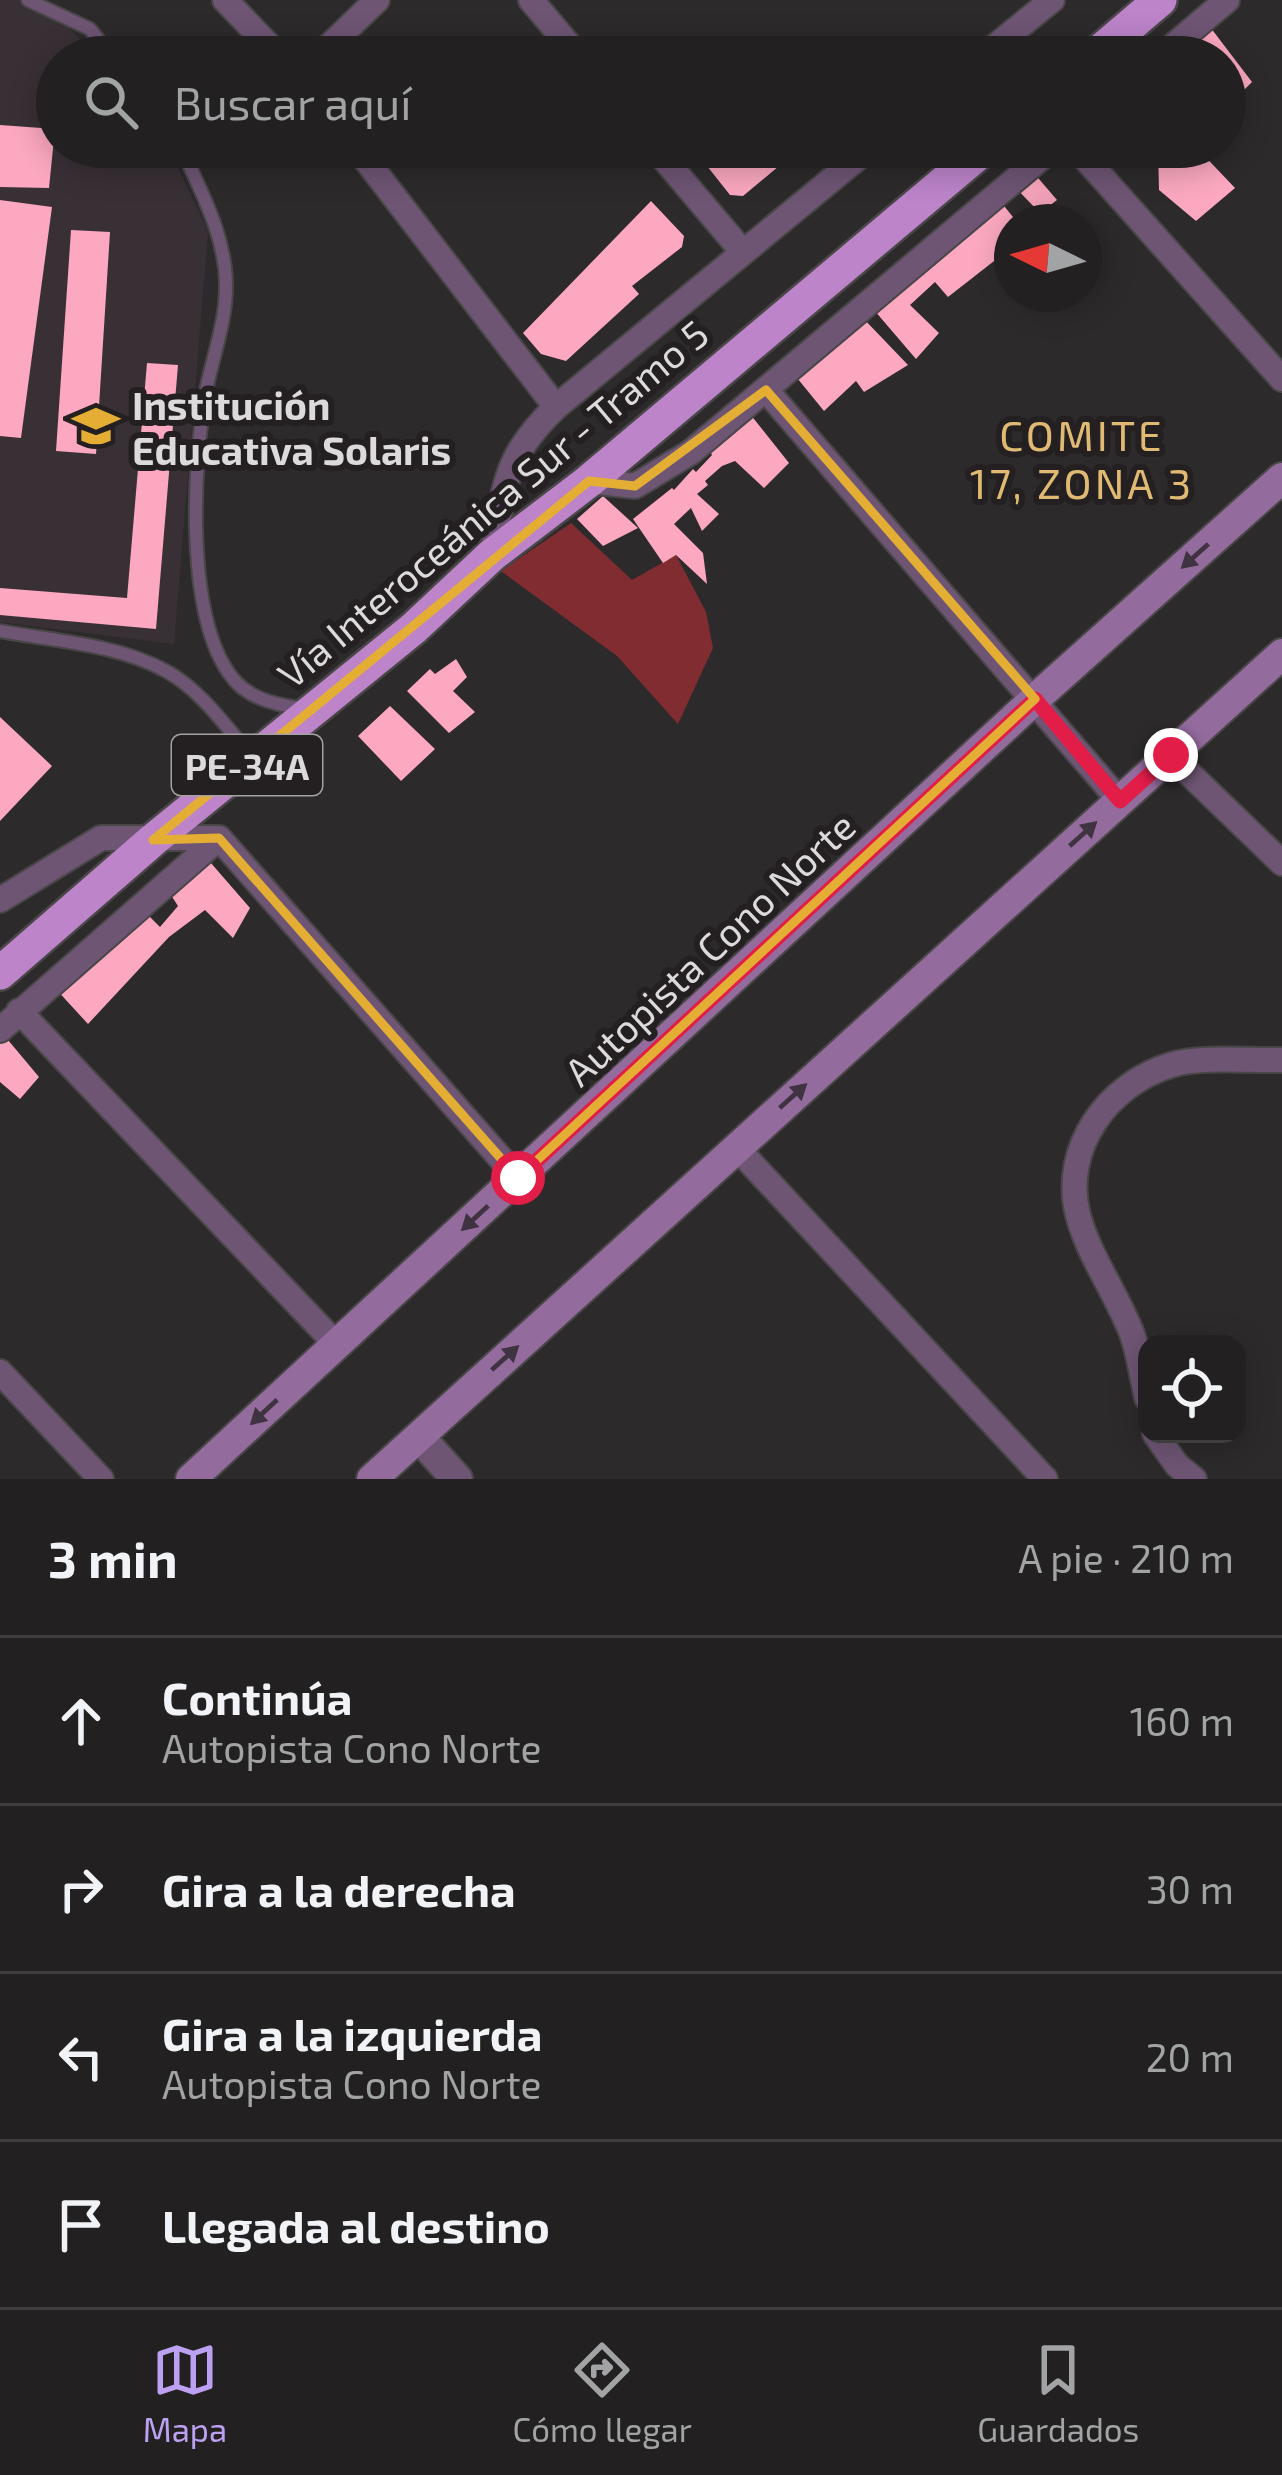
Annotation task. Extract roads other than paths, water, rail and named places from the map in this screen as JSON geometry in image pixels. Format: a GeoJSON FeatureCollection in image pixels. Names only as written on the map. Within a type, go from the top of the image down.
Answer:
{"type":"FeatureCollection","features":[{"type":"Feature","properties":{"kind":"highway"},"geometry":{"type":"LineString","coordinates":[[1118,36],[1160,0]]}},
{"type":"Feature","properties":{"kind":"highway","name":"Vía Interoceánica Sur - Tramo 5"},"geometry":{"type":"LineString","coordinates":[[0,974],[152,840],[414,628],[493,555],[589,481],[961,168]]}},
{"type":"Feature","properties":{"kind":"main road","name":"Autopista Cono Norte"},"geometry":{"type":"LineString","coordinates":[[191,1479],[1035,699],[1282,478]]}},
{"type":"Feature","properties":{"kind":"main road"},"geometry":{"type":"LineString","coordinates":[[372,1479],[1282,654]]}},
{"type":"Feature","properties":{"kind":"street"},"geometry":{"type":"LineString","coordinates":[[225,0],[260,36]]}},
{"type":"Feature","properties":{"kind":"street"},"geometry":{"type":"LineString","coordinates":[[340,36],[377,0]]}},
{"type":"Feature","properties":{"kind":"street"},"geometry":{"type":"LineString","coordinates":[[531,0],[561,36]]}},
{"type":"Feature","properties":{"kind":"street"},"geometry":{"type":"LineString","coordinates":[[1185,36],[1227,0]]}},
{"type":"Feature","properties":{"kind":"street"},"geometry":{"type":"LineString","coordinates":[[1007,36],[1048,1]]}},
{"type":"Feature","properties":{"kind":"street"},"geometry":{"type":"LineString","coordinates":[[372,168],[556,407]]}},
{"type":"Feature","properties":{"kind":"street"},"geometry":{"type":"LineString","coordinates":[[673,168],[742,251]]}},
{"type":"Feature","properties":{"kind":"street"},"geometry":{"type":"LineString","coordinates":[[493,555],[510,467],[524,438],[845,168]]}},
{"type":"Feature","properties":{"kind":"street"},"geometry":{"type":"LineString","coordinates":[[589,481],[635,486],[691,452],[1029,168]]}},
{"type":"Feature","properties":{"kind":"street"},"geometry":{"type":"LineString","coordinates":[[1094,168],[1282,379]]}},
{"type":"Feature","properties":{"kind":"street"},"geometry":{"type":"LineString","coordinates":[[766,390],[1120,801]]}},
{"type":"Feature","properties":{"kind":"street"},"geometry":{"type":"LineString","coordinates":[[1171,755],[1282,863]]}},
{"type":"Feature","properties":{"kind":"street"},"geometry":{"type":"LineString","coordinates":[[0,900],[101,838],[219,838]]}},
{"type":"Feature","properties":{"kind":"street"},"geometry":{"type":"LineString","coordinates":[[219,838],[518,1178]]}},
{"type":"Feature","properties":{"kind":"street"},"geometry":{"type":"LineString","coordinates":[[0,1030],[219,838]]}},
{"type":"Feature","properties":{"kind":"street"},"geometry":{"type":"LineString","coordinates":[[19,1011],[337,1346]]}},
{"type":"Feature","properties":{"kind":"street"},"geometry":{"type":"LineString","coordinates":[[1138,1359],[1133,1337],[1078,1217],[1073,1178],[1085,1140],[1103,1109],[1129,1082],[1175,1063],[1282,1060]]}},
{"type":"Feature","properties":{"kind":"street"},"geometry":{"type":"LineString","coordinates":[[736,1148],[1045,1479]]}},
{"type":"Feature","properties":{"kind":"street"},"geometry":{"type":"LineString","coordinates":[[0,1372],[101,1479]]}},
{"type":"Feature","properties":{"kind":"street"},"geometry":{"type":"LineString","coordinates":[[419,1437],[457,1479]]}},
{"type":"Feature","properties":{"kind":"street"},"geometry":{"type":"LineString","coordinates":[[1160,1443],[1178,1474]]}},
{"type":"Feature","properties":{"kind":"lane"},"geometry":{"type":"LineString","coordinates":[[28,0],[96,36]]}},
{"type":"Feature","properties":{"kind":"lane"},"geometry":{"type":"LineString","coordinates":[[191,168],[215,220],[226,284],[223,324],[206,388],[194,528],[206,612],[233,680],[265,701],[310,709]]}},
{"type":"Feature","properties":{"kind":"lane"},"geometry":{"type":"LineString","coordinates":[[0,631],[112,651],[168,671],[204,702],[254,759]]}},
{"type":"Feature","properties":{"kind":"place","name":"Institución Educativa Solaris"},"geometry":{"type":"Point","coordinates":[96,426]}},
{"type":"Feature","properties":{"kind":"district","name":"COMITE 17, ZONA 3"},"geometry":{"type":"Point","coordinates":[1082,458]}}]}
